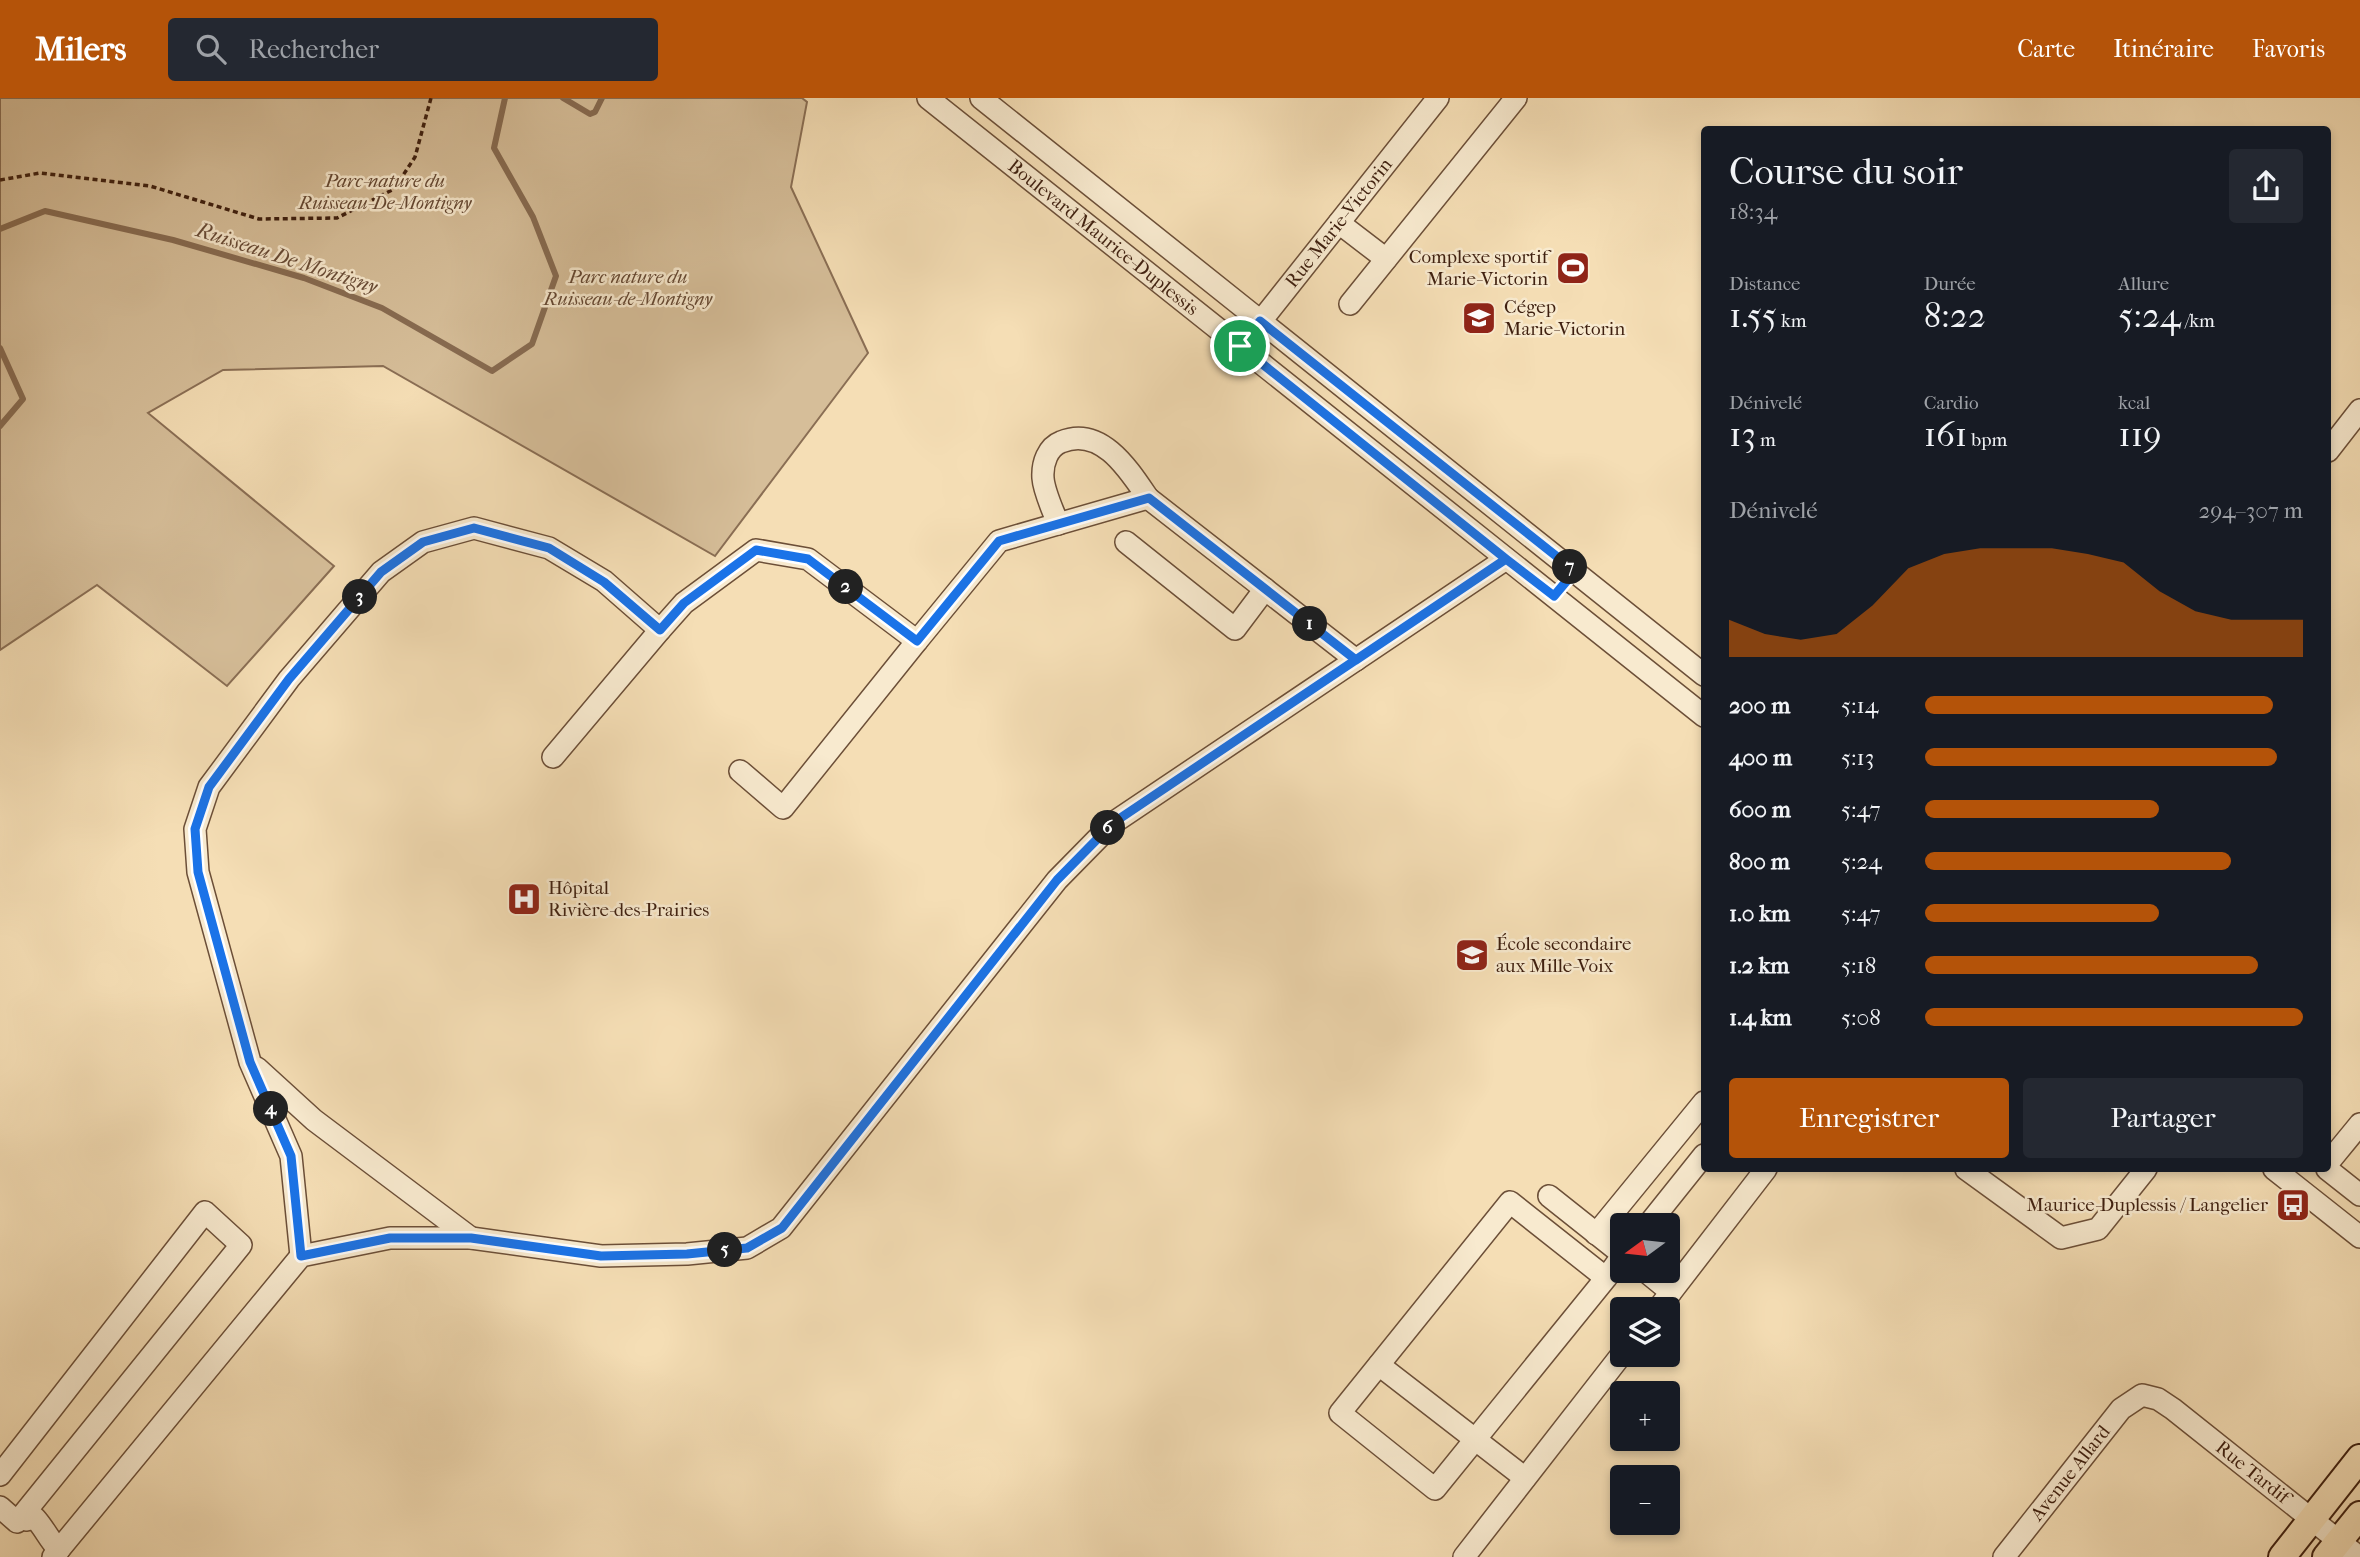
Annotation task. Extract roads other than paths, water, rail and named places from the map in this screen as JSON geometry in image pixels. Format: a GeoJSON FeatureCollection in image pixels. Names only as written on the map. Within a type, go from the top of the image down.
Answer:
{"type":"FeatureCollection","features":[{"type":"Feature","properties":{"kind":"main road"},"geometry":{"type":"LineString","coordinates":[[2282,1557],[2360,1458]]}},
{"type":"Feature","properties":{"kind":"main road"},"geometry":{"type":"LineString","coordinates":[[2341,1552],[2360,1515]]}},
{"type":"Feature","properties":{"kind":"street","name":"Boulevard Maurice-Duplessis"},"geometry":{"type":"LineString","coordinates":[[928,98],[1701,714]]}},
{"type":"Feature","properties":{"kind":"street","name":"Boulevard Maurice-Duplessis"},"geometry":{"type":"LineString","coordinates":[[981,98],[1701,673]]}},
{"type":"Feature","properties":{"kind":"street","name":"Rue Marie-Victorin"},"geometry":{"type":"LineString","coordinates":[[1240,346],[1438,98]]}},
{"type":"Feature","properties":{"kind":"street"},"geometry":{"type":"LineString","coordinates":[[1350,304],[1516,98]]}},
{"type":"Feature","properties":{"kind":"street"},"geometry":{"type":"LineString","coordinates":[[1339,223],[1386,259]]}},
{"type":"Feature","properties":{"kind":"street"},"geometry":{"type":"LineString","coordinates":[[2331,447],[2360,410]]}},
{"type":"Feature","properties":{"kind":"street"},"geometry":{"type":"LineString","coordinates":[[1058,524],[1043,479],[1045,460],[1053,445],[1069,438],[1084,437],[1105,446],[1131,472],[1149,498],[1356,660]]}},
{"type":"Feature","properties":{"kind":"street"},"geometry":{"type":"LineString","coordinates":[[740,771],[783,808],[999,541],[1149,498]]}},
{"type":"Feature","properties":{"kind":"street"},"geometry":{"type":"LineString","coordinates":[[1485,543],[1506,518]]}},
{"type":"Feature","properties":{"kind":"street"},"geometry":{"type":"LineString","coordinates":[[301,1256],[291,1156],[250,1062],[198,872],[195,829],[209,787],[289,679],[381,572],[423,542],[474,528],[549,548],[604,582],[660,630]]}},
{"type":"Feature","properties":{"kind":"street"},"geometry":{"type":"LineString","coordinates":[[1126,542],[1236,629],[1265,589]]}},
{"type":"Feature","properties":{"kind":"street"},"geometry":{"type":"LineString","coordinates":[[553,758],[684,603],[756,550],[808,559],[917,641]]}},
{"type":"Feature","properties":{"kind":"street"},"geometry":{"type":"LineString","coordinates":[[24,1518],[27,1529],[41,1543],[55,1550],[301,1256],[390,1238],[471,1238],[601,1256],[687,1254],[747,1248],[782,1228],[1057,880],[1113,823],[1506,559]]}},
{"type":"Feature","properties":{"kind":"street"},"geometry":{"type":"LineString","coordinates":[[1554,596],[1575,571]]}},
{"type":"Feature","properties":{"kind":"street"},"geometry":{"type":"LineString","coordinates":[[1613,641],[1632,618]]}},
{"type":"Feature","properties":{"kind":"street"},"geometry":{"type":"LineString","coordinates":[[250,1062],[314,1120],[471,1238]]}},
{"type":"Feature","properties":{"kind":"street"},"geometry":{"type":"LineString","coordinates":[[1596,1234],[1701,1106]]}},
{"type":"Feature","properties":{"kind":"street"},"geometry":{"type":"LineString","coordinates":[[2331,1159],[2360,1124]]}},
{"type":"Feature","properties":{"kind":"street"},"geometry":{"type":"LineString","coordinates":[[1658,1213],[1701,1159]]}},
{"type":"Feature","properties":{"kind":"street"},"geometry":{"type":"LineString","coordinates":[[1668,1297],[1764,1172]]}},
{"type":"Feature","properties":{"kind":"street"},"geometry":{"type":"LineString","coordinates":[[1970,1172],[2060,1238],[2098,1229],[2144,1172]]}},
{"type":"Feature","properties":{"kind":"street"},"geometry":{"type":"LineString","coordinates":[[2278,1172],[2360,1237]]}},
{"type":"Feature","properties":{"kind":"street"},"geometry":{"type":"LineString","coordinates":[[2331,1172],[2360,1195]]}},
{"type":"Feature","properties":{"kind":"street"},"geometry":{"type":"LineString","coordinates":[[1549,1196],[1610,1245]]}},
{"type":"Feature","properties":{"kind":"street"},"geometry":{"type":"LineString","coordinates":[[1606,1278],[1510,1202],[1340,1413],[1435,1489],[1606,1278],[1610,1272]]}},
{"type":"Feature","properties":{"kind":"street"},"geometry":{"type":"LineString","coordinates":[[0,1475],[205,1212],[241,1245],[24,1518],[17,1522],[0,1507]]}},
{"type":"Feature","properties":{"kind":"street"},"geometry":{"type":"LineString","coordinates":[[1379,1365],[1525,1478]]}},
{"type":"Feature","properties":{"kind":"street"},"geometry":{"type":"LineString","coordinates":[[1464,1557],[1612,1367]]}},
{"type":"Feature","properties":{"kind":"street","name":"Rue Tardif"},"geometry":{"type":"LineString","coordinates":[[2142,1395],[2158,1399],[2312,1519],[2341,1552]]}},
{"type":"Feature","properties":{"kind":"street","name":"Avenue Allard"},"geometry":{"type":"LineString","coordinates":[[2004,1557],[2121,1409],[2142,1395]]}},
{"type":"Feature","properties":{"kind":"waterway","name":"Ruisseau De Montigny"},"geometry":{"type":"LineString","coordinates":[[0,229],[45,211],[173,240],[304,278],[382,308],[492,371],[532,344],[556,276],[533,217],[494,148],[505,98]]}},
{"type":"Feature","properties":{"kind":"waterway","name":"Ruisseau De Montigny"},"geometry":{"type":"LineString","coordinates":[[563,98],[590,114],[595,112],[602,98]]}},
{"type":"Feature","properties":{"kind":"waterway","name":"Ruisseau De Montigny"},"geometry":{"type":"LineString","coordinates":[[0,348],[23,399],[0,426]]}},
{"type":"Feature","properties":{"kind":"place","name":"Complexe sportif Marie-Victorin"},"geometry":{"type":"Point","coordinates":[1573,268]}},
{"type":"Feature","properties":{"kind":"place","name":"Cégep Marie-Victorin"},"geometry":{"type":"Point","coordinates":[1479,318]}},
{"type":"Feature","properties":{"kind":"place","name":"Hôpital Rivière-des-Prairies"},"geometry":{"type":"Point","coordinates":[524,899]}},
{"type":"Feature","properties":{"kind":"place","name":"École secondaire aux Mille-Voix"},"geometry":{"type":"Point","coordinates":[1472,955]}},
{"type":"Feature","properties":{"kind":"place","name":"Maurice-Duplessis / Langelier"},"geometry":{"type":"Point","coordinates":[2293,1205]}},
{"type":"Feature","properties":{"kind":"park label","name":"Parc-nature du Ruisseau-De-Montigny"},"geometry":{"type":"Point","coordinates":[385,192]}},
{"type":"Feature","properties":{"kind":"park label","name":"Parc nature du Ruisseau-de-Montigny"},"geometry":{"type":"Point","coordinates":[628,288]}}]}
